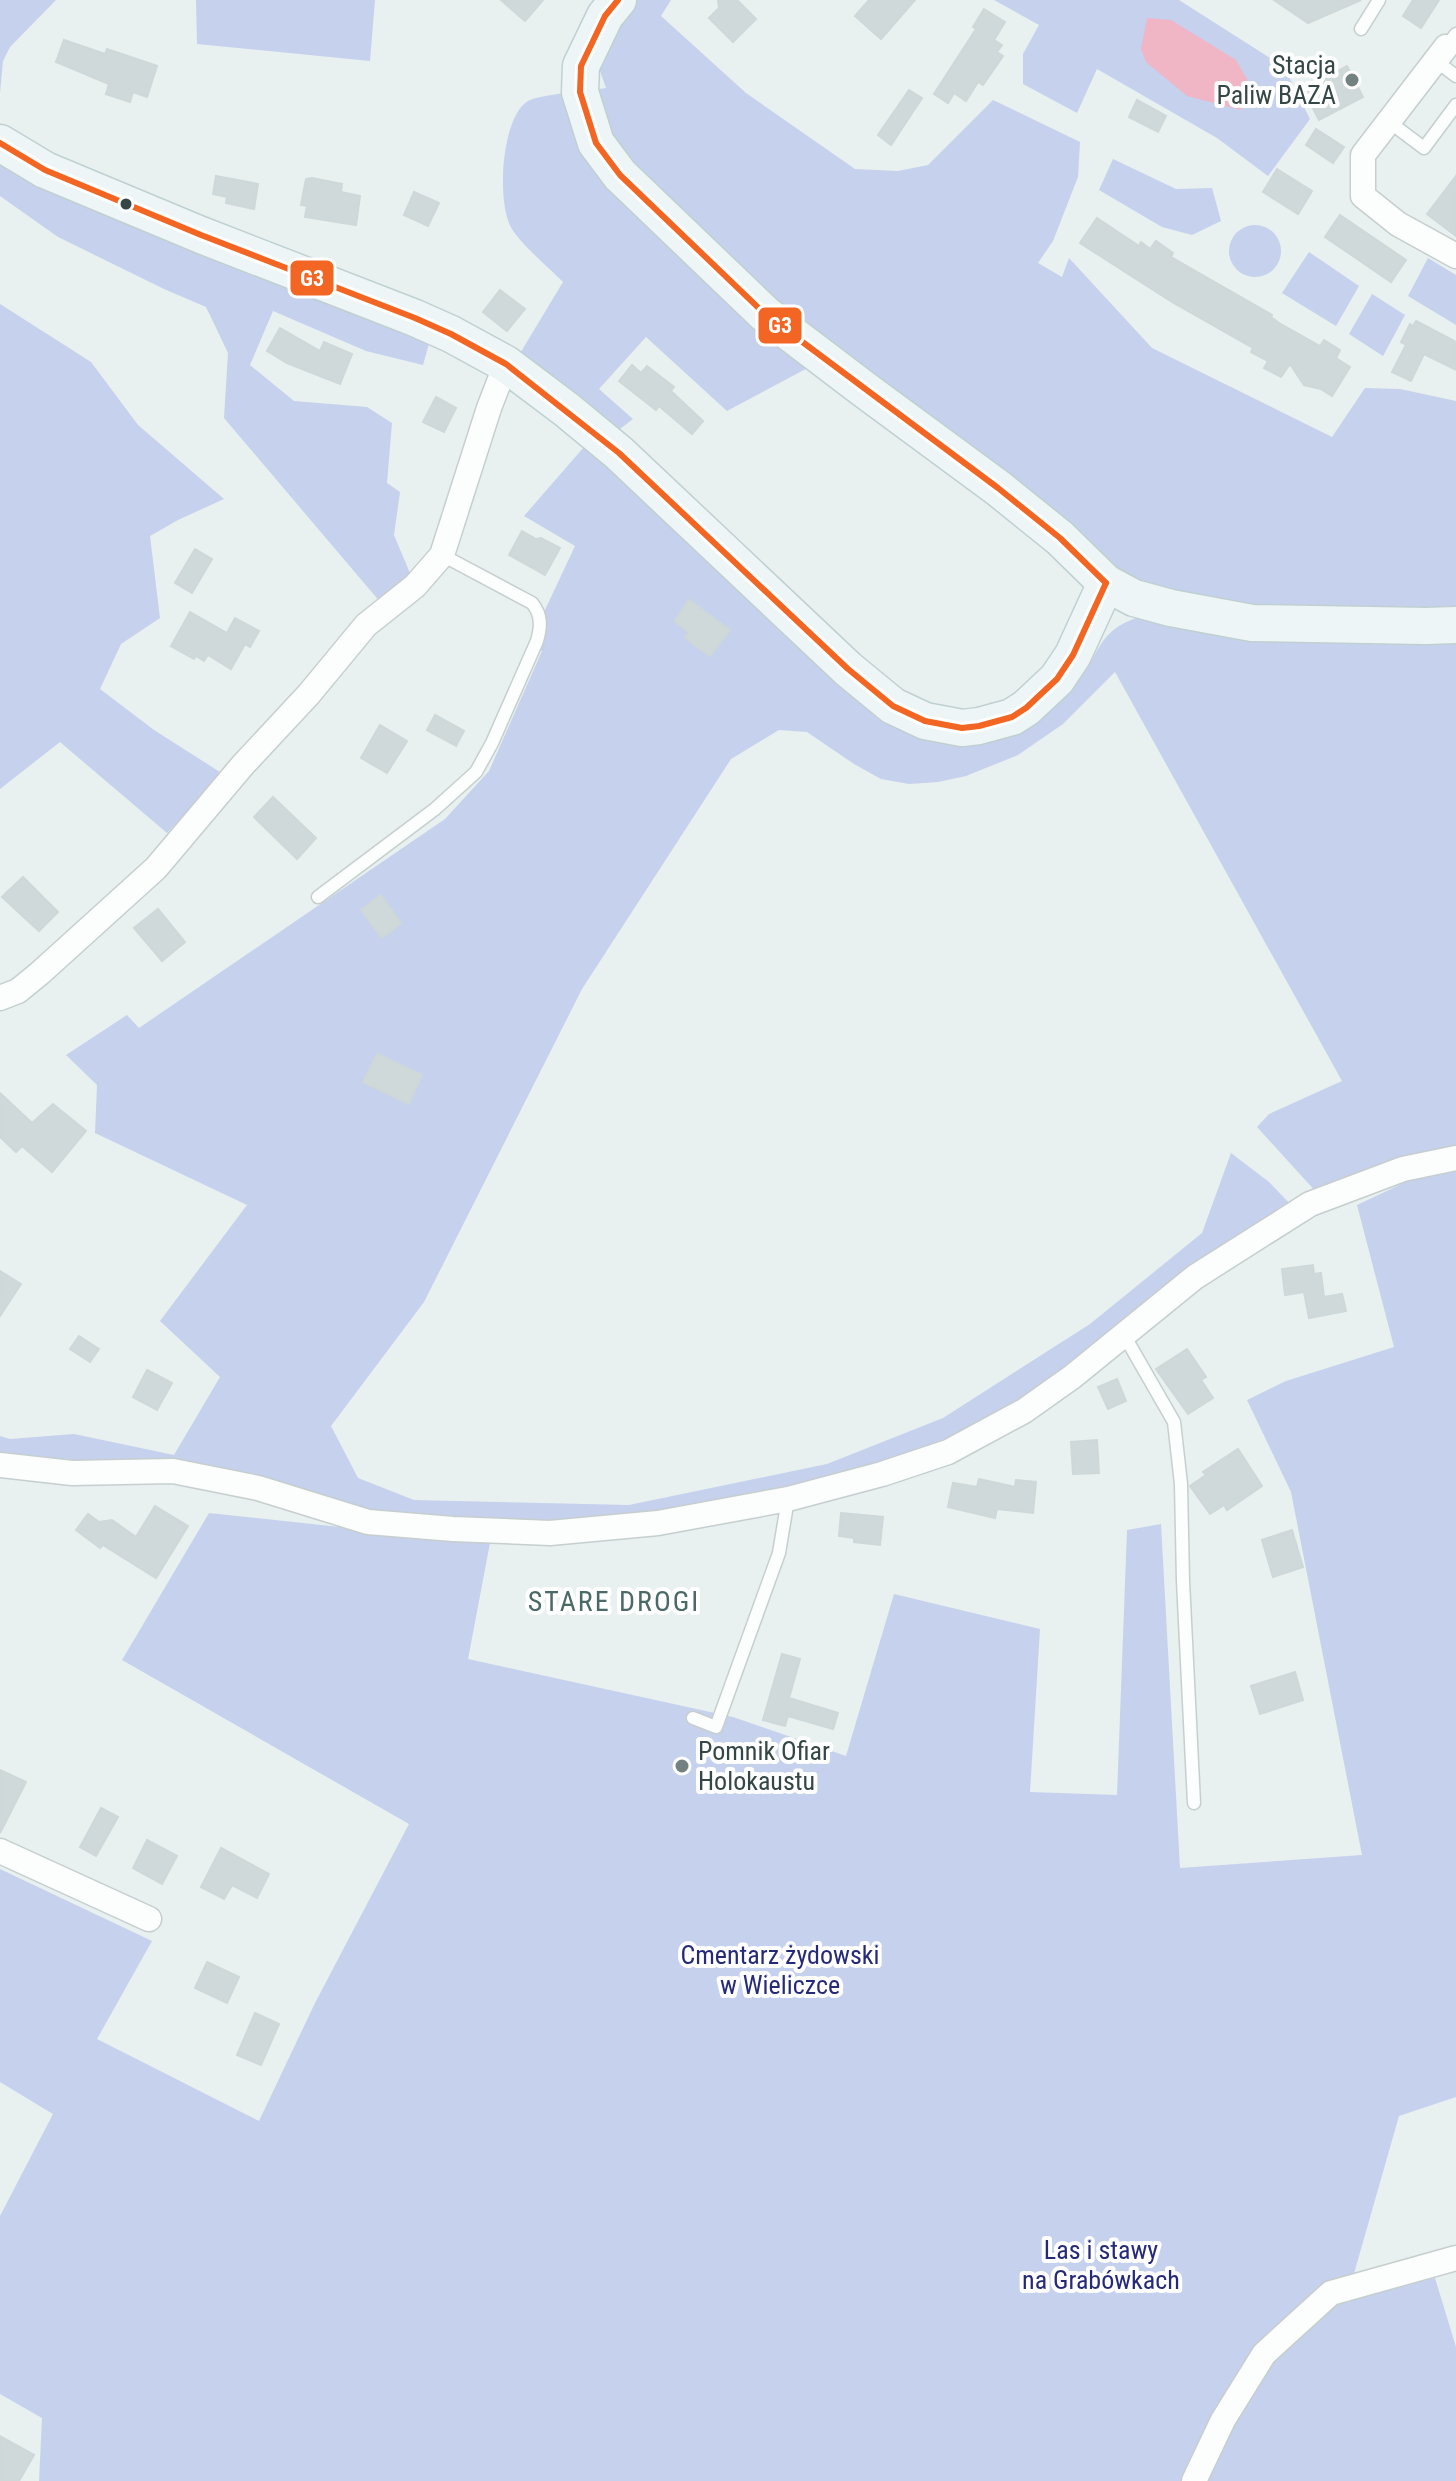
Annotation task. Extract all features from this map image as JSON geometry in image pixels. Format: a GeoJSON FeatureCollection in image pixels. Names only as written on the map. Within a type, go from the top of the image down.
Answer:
{"type":"FeatureCollection","features":[{"type":"Feature","properties":{"kind":"street"},"geometry":{"type":"LineString","coordinates":[[618,0],[605,16],[581,66],[580,92],[596,143],[620,175],[765,314],[998,488],[1060,538],[1106,583],[1134,598],[1252,623],[1456,625]]}},
{"type":"Feature","properties":{"kind":"street"},"geometry":{"type":"LineString","coordinates":[[1446,47],[1363,155],[1363,196],[1398,224],[1456,256]]}},
{"type":"Feature","properties":{"kind":"street"},"geometry":{"type":"LineString","coordinates":[[0,143],[45,170],[201,235],[415,318],[506,364],[619,453],[848,669],[893,706],[925,721],[962,728],[979,726],[1012,717],[1026,708],[1057,679],[1073,655],[1106,583]]}},
{"type":"Feature","properties":{"kind":"street"},"geometry":{"type":"LineString","coordinates":[[0,998],[18,991],[29,982],[156,868],[366,625],[415,586],[442,555],[506,364]]}},
{"type":"Feature","properties":{"kind":"street"},"geometry":{"type":"LineString","coordinates":[[0,1465],[72,1473],[173,1471],[258,1488],[368,1522],[453,1529],[550,1533],[658,1523],[788,1499],[882,1474],[948,1452],[1024,1411],[1072,1377],[1195,1277],[1310,1204],[1403,1169],[1456,1158]]}},
{"type":"Feature","properties":{"kind":"street"},"geometry":{"type":"LineString","coordinates":[[0,1851],[149,1919]]}},
{"type":"Feature","properties":{"kind":"street"},"geometry":{"type":"LineString","coordinates":[[1194,2481],[1223,2420],[1264,2354],[1331,2293],[1456,2258]]}},
{"type":"Feature","properties":{"kind":"lane"},"geometry":{"type":"LineString","coordinates":[[1361,29],[1379,0]]}},
{"type":"Feature","properties":{"kind":"lane"},"geometry":{"type":"LineString","coordinates":[[1446,47],[1456,76]]}},
{"type":"Feature","properties":{"kind":"lane"},"geometry":{"type":"LineString","coordinates":[[1388,121],[1424,148],[1456,105]]}},
{"type":"Feature","properties":{"kind":"lane"},"geometry":{"type":"LineString","coordinates":[[318,897],[435,809],[476,772],[537,641],[541,627],[532,603],[442,555]]}},
{"type":"Feature","properties":{"kind":"lane"},"geometry":{"type":"LineString","coordinates":[[1124,1335],[1174,1422],[1181,1484],[1194,1803]]}},
{"type":"Feature","properties":{"kind":"lane"},"geometry":{"type":"LineString","coordinates":[[693,1718],[716,1727],[779,1553],[788,1499]]}},
{"type":"Feature","properties":{"kind":"green space"},"geometry":{"type":"Polygon","coordinates":[[[0,0],[56,0],[10,47],[3,61],[0,93],[0,0]]]}},
{"type":"Feature","properties":{"kind":"green space"},"geometry":{"type":"Polygon","coordinates":[[[196,0],[375,0],[370,61],[197,44],[196,0]]]}},
{"type":"Feature","properties":{"kind":"green space"},"geometry":{"type":"Polygon","coordinates":[[[630,0],[671,0],[661,16],[746,93],[855,169],[898,171],[928,165],[993,100],[1080,142],[1078,177],[1053,241],[1038,263],[1062,277],[1069,258],[1152,348],[1332,437],[1365,388],[1400,389],[1456,401],[1456,1152],[1318,1194],[1257,1127],[1269,1114],[1342,1081],[1115,672],[1063,724],[1018,755],[966,776],[938,782],[909,784],[881,779],[807,732],[779,730],[731,759],[582,989],[424,1302],[331,1426],[358,1478],[414,1500],[629,1505],[827,1464],[943,1418],[1090,1324],[1202,1233],[1231,1153],[1269,1182],[1294,1208],[1027,1399],[916,1453],[850,1474],[661,1516],[562,1523],[452,1522],[365,1510],[274,1483],[0,1459],[0,1436],[10,1439],[74,1434],[174,1455],[220,1377],[160,1321],[247,1205],[95,1133],[97,1085],[66,1055],[127,1015],[139,1028],[445,819],[489,771],[542,651],[529,644],[575,546],[524,516],[604,424],[516,360],[563,282],[512,229],[504,201],[504,162],[512,124],[528,101],[606,88],[599,68],[630,0]],[[646,337],[599,389],[633,419],[595,448],[826,665],[1011,734],[1054,707],[1076,684],[1107,636],[1139,617],[834,354],[727,411],[646,337]]]}},
{"type":"Feature","properties":{"kind":"green space"},"geometry":{"type":"Polygon","coordinates":[[[994,0],[1179,0],[1284,67],[1310,119],[1268,176],[1217,138],[1097,69],[1077,113],[1023,84],[1023,54],[1039,25],[994,0]]]}},
{"type":"Feature","properties":{"kind":"green space"},"geometry":{"type":"Polygon","coordinates":[[[0,155],[171,233],[197,254],[430,340],[423,365],[366,351],[273,311],[250,365],[294,401],[367,407],[392,423],[387,483],[400,492],[394,535],[412,578],[381,603],[224,418],[228,353],[206,307],[58,237],[0,196],[0,155]]]}},
{"type":"Feature","properties":{"kind":"green space"},"geometry":{"type":"Polygon","coordinates":[[[1113,159],[1176,189],[1212,188],[1221,221],[1192,235],[1162,227],[1099,190],[1113,159]]]}},
{"type":"Feature","properties":{"kind":"green space"},"geometry":{"type":"Polygon","coordinates":[[[1255,225],[1273,233],[1281,251],[1273,269],[1255,277],[1237,269],[1229,251],[1237,233],[1255,225]]]}},
{"type":"Feature","properties":{"kind":"green space"},"geometry":{"type":"Polygon","coordinates":[[[1309,252],[1359,286],[1336,326],[1282,293],[1309,252]]]}},
{"type":"Feature","properties":{"kind":"green space"},"geometry":{"type":"Polygon","coordinates":[[[1428,258],[1456,275],[1456,325],[1408,296],[1428,258]]]}},
{"type":"Feature","properties":{"kind":"green space"},"geometry":{"type":"Polygon","coordinates":[[[1372,294],[1405,315],[1383,356],[1349,334],[1372,294]]]}},
{"type":"Feature","properties":{"kind":"green space"},"geometry":{"type":"Polygon","coordinates":[[[0,304],[91,362],[138,425],[224,499],[150,536],[160,618],[121,644],[100,689],[154,730],[223,774],[167,833],[60,742],[0,789],[0,304]]]}},
{"type":"Feature","properties":{"kind":"green space"},"geometry":{"type":"Polygon","coordinates":[[[1456,1168],[1456,2097],[1399,2116],[1353,2277],[1361,2293],[1435,2278],[1456,2347],[1456,2481],[39,2481],[42,2418],[0,2394],[0,2216],[53,2114],[0,2082],[0,1869],[152,1941],[97,2039],[259,2121],[315,2003],[409,1824],[122,1660],[209,1513],[490,1543],[468,1659],[733,1717],[846,1756],[894,1594],[1040,1629],[1030,1792],[1117,1795],[1127,1530],[1161,1524],[1180,1868],[1362,1855],[1291,1492],[1247,1400],[1286,1381],[1394,1347],[1357,1205],[1427,1172],[1456,1168]]]}},
{"type":"Feature","properties":{"kind":"shaded area"},"geometry":{"type":"Polygon","coordinates":[[[1147,18],[1171,20],[1236,60],[1252,88],[1241,110],[1187,96],[1146,62],[1141,49],[1147,18]]]}},
{"type":"Feature","properties":{"kind":"building"},"geometry":{"type":"Polygon","coordinates":[[[501,0],[543,0],[525,21],[501,0]]]}},
{"type":"Feature","properties":{"kind":"building"},"geometry":{"type":"Polygon","coordinates":[[[718,0],[737,0],[756,19],[733,42],[709,18],[719,8],[718,0]]]}},
{"type":"Feature","properties":{"kind":"building"},"geometry":{"type":"Polygon","coordinates":[[[869,0],[915,0],[881,39],[855,16],[869,0]]]}},
{"type":"Feature","properties":{"kind":"building"},"geometry":{"type":"Polygon","coordinates":[[[1274,0],[1361,0],[1308,23],[1274,0]]]}},
{"type":"Feature","properties":{"kind":"building"},"geometry":{"type":"Polygon","coordinates":[[[1413,0],[1439,0],[1421,28],[1403,16],[1413,0]]]}},
{"type":"Feature","properties":{"kind":"building"},"geometry":{"type":"Polygon","coordinates":[[[984,9],[1005,22],[994,40],[1002,45],[997,52],[1003,56],[983,85],[978,82],[966,101],[954,93],[948,103],[934,94],[976,29],[973,27],[984,9]]]}},
{"type":"Feature","properties":{"kind":"building"},"geometry":{"type":"Polygon","coordinates":[[[64,40],[105,54],[107,49],[157,66],[147,97],[133,92],[130,102],[106,94],[109,84],[56,62],[64,40]]]}},
{"type":"Feature","properties":{"kind":"building"},"geometry":{"type":"Polygon","coordinates":[[[1347,66],[1363,97],[1319,120],[1303,89],[1347,66]]]}},
{"type":"Feature","properties":{"kind":"building"},"geometry":{"type":"Polygon","coordinates":[[[909,90],[922,98],[891,145],[878,135],[909,90]]]}},
{"type":"Feature","properties":{"kind":"building"},"geometry":{"type":"Polygon","coordinates":[[[1137,100],[1166,116],[1158,132],[1129,117],[1137,100]]]}},
{"type":"Feature","properties":{"kind":"building"},"geometry":{"type":"Polygon","coordinates":[[[1316,129],[1344,147],[1333,163],[1306,145],[1316,129]]]}},
{"type":"Feature","properties":{"kind":"building"},"geometry":{"type":"Polygon","coordinates":[[[1277,169],[1312,191],[1298,214],[1263,192],[1277,169]]]}},
{"type":"Feature","properties":{"kind":"building"},"geometry":{"type":"Polygon","coordinates":[[[216,176],[258,184],[254,209],[226,203],[227,197],[213,194],[216,176]]]}},
{"type":"Feature","properties":{"kind":"building"},"geometry":{"type":"Polygon","coordinates":[[[1456,176],[1456,236],[1427,214],[1456,176]]]}},
{"type":"Feature","properties":{"kind":"building"},"geometry":{"type":"Polygon","coordinates":[[[306,179],[342,184],[341,192],[360,196],[356,225],[305,217],[307,206],[301,205],[306,179]]]}},
{"type":"Feature","properties":{"kind":"building"},"geometry":{"type":"Polygon","coordinates":[[[414,192],[439,203],[428,226],[404,215],[414,192]]]}},
{"type":"Feature","properties":{"kind":"building"},"geometry":{"type":"Polygon","coordinates":[[[1340,215],[1406,260],[1391,282],[1325,237],[1340,215]]]}},
{"type":"Feature","properties":{"kind":"building"},"geometry":{"type":"Polygon","coordinates":[[[1097,218],[1139,246],[1141,242],[1150,249],[1156,241],[1173,253],[1171,257],[1272,315],[1279,323],[1320,346],[1324,340],[1340,350],[1336,358],[1350,367],[1332,396],[1321,389],[1304,385],[1290,364],[1281,377],[1264,368],[1268,361],[1251,352],[1253,348],[1172,302],[1080,243],[1097,218]]]}},
{"type":"Feature","properties":{"kind":"building"},"geometry":{"type":"Polygon","coordinates":[[[500,290],[525,309],[507,331],[483,312],[500,290]]]}},
{"type":"Feature","properties":{"kind":"building"},"geometry":{"type":"Polygon","coordinates":[[[1416,321],[1456,342],[1456,370],[1424,354],[1411,381],[1392,372],[1406,345],[1401,342],[1410,324],[1413,326],[1416,321]]]}},
{"type":"Feature","properties":{"kind":"building"},"geometry":{"type":"Polygon","coordinates":[[[280,328],[320,351],[324,342],[352,354],[340,384],[287,363],[267,351],[280,328]]]}},
{"type":"Feature","properties":{"kind":"building"},"geometry":{"type":"Polygon","coordinates":[[[632,365],[641,373],[647,366],[674,387],[671,391],[703,421],[692,434],[659,406],[656,410],[619,381],[632,365]]]}},
{"type":"Feature","properties":{"kind":"building"},"geometry":{"type":"Polygon","coordinates":[[[436,397],[456,408],[444,432],[423,422],[436,397]]]}},
{"type":"Feature","properties":{"kind":"building"},"geometry":{"type":"Polygon","coordinates":[[[522,531],[560,548],[545,575],[509,555],[522,531]]]}},
{"type":"Feature","properties":{"kind":"building"},"geometry":{"type":"Polygon","coordinates":[[[195,549],[212,559],[192,593],[175,583],[195,549]]]}},
{"type":"Feature","properties":{"kind":"building"},"geometry":{"type":"Polygon","coordinates":[[[689,600],[730,630],[710,656],[685,638],[689,632],[674,621],[689,600]]]}},
{"type":"Feature","properties":{"kind":"building"},"geometry":{"type":"Polygon","coordinates":[[[190,612],[227,633],[235,618],[259,631],[250,647],[245,644],[231,669],[208,655],[204,661],[196,656],[194,659],[171,646],[190,612]]]}},
{"type":"Feature","properties":{"kind":"building"},"geometry":{"type":"Polygon","coordinates":[[[435,715],[464,731],[456,746],[427,730],[435,715]]]}},
{"type":"Feature","properties":{"kind":"building"},"geometry":{"type":"Polygon","coordinates":[[[380,725],[407,741],[387,773],[361,758],[380,725]]]}},
{"type":"Feature","properties":{"kind":"building"},"geometry":{"type":"Polygon","coordinates":[[[273,797],[316,838],[297,859],[254,817],[273,797]]]}},
{"type":"Feature","properties":{"kind":"building"},"geometry":{"type":"Polygon","coordinates":[[[23,877],[58,912],[39,931],[2,897],[23,877]]]}},
{"type":"Feature","properties":{"kind":"building"},"geometry":{"type":"Polygon","coordinates":[[[381,895],[401,923],[382,938],[361,910],[381,895]]]}},
{"type":"Feature","properties":{"kind":"building"},"geometry":{"type":"Polygon","coordinates":[[[158,909],[185,942],[162,961],[134,928],[158,909]]]}},
{"type":"Feature","properties":{"kind":"building"},"geometry":{"type":"Polygon","coordinates":[[[377,1054],[422,1075],[409,1104],[363,1082],[377,1054]]]}},
{"type":"Feature","properties":{"kind":"building"},"geometry":{"type":"Polygon","coordinates":[[[0,1093],[32,1123],[53,1104],[86,1131],[52,1172],[22,1146],[16,1152],[0,1137],[0,1093]]]}},
{"type":"Feature","properties":{"kind":"building"},"geometry":{"type":"Polygon","coordinates":[[[1313,1265],[1314,1274],[1321,1273],[1324,1297],[1342,1294],[1346,1311],[1309,1318],[1304,1292],[1285,1295],[1282,1269],[1313,1265]]]}},
{"type":"Feature","properties":{"kind":"building"},"geometry":{"type":"Polygon","coordinates":[[[0,1271],[21,1284],[0,1316],[0,1271]]]}},
{"type":"Feature","properties":{"kind":"building"},"geometry":{"type":"Polygon","coordinates":[[[79,1336],[99,1349],[90,1362],[70,1349],[79,1336]]]}},
{"type":"Feature","properties":{"kind":"building"},"geometry":{"type":"Polygon","coordinates":[[[1187,1349],[1206,1377],[1201,1380],[1213,1398],[1188,1414],[1156,1369],[1187,1349]]]}},
{"type":"Feature","properties":{"kind":"building"},"geometry":{"type":"Polygon","coordinates":[[[147,1370],[172,1383],[157,1410],[133,1397],[147,1370]]]}},
{"type":"Feature","properties":{"kind":"building"},"geometry":{"type":"Polygon","coordinates":[[[1117,1379],[1126,1401],[1108,1409],[1098,1387],[1117,1379]]]}},
{"type":"Feature","properties":{"kind":"building"},"geometry":{"type":"Polygon","coordinates":[[[1097,1440],[1099,1473],[1073,1474],[1071,1442],[1097,1440]]]}},
{"type":"Feature","properties":{"kind":"building"},"geometry":{"type":"Polygon","coordinates":[[[1238,1449],[1262,1486],[1227,1510],[1224,1505],[1210,1514],[1190,1486],[1206,1475],[1203,1472],[1238,1449]]]}},
{"type":"Feature","properties":{"kind":"building"},"geometry":{"type":"Polygon","coordinates":[[[979,1479],[1015,1487],[1016,1480],[1036,1482],[1033,1513],[997,1509],[995,1518],[948,1507],[953,1483],[977,1487],[979,1479]]]}},
{"type":"Feature","properties":{"kind":"building"},"geometry":{"type":"Polygon","coordinates":[[[155,1506],[188,1526],[156,1578],[103,1545],[100,1548],[76,1530],[88,1514],[99,1522],[112,1520],[136,1537],[155,1506]]]}},
{"type":"Feature","properties":{"kind":"building"},"geometry":{"type":"Polygon","coordinates":[[[841,1513],[883,1517],[880,1545],[854,1542],[854,1538],[839,1536],[841,1513]]]}},
{"type":"Feature","properties":{"kind":"building"},"geometry":{"type":"Polygon","coordinates":[[[1292,1530],[1303,1567],[1273,1577],[1262,1540],[1292,1530]]]}},
{"type":"Feature","properties":{"kind":"building"},"geometry":{"type":"Polygon","coordinates":[[[782,1654],[800,1659],[789,1698],[838,1713],[833,1729],[788,1716],[785,1726],[763,1720],[782,1654]]]}},
{"type":"Feature","properties":{"kind":"building"},"geometry":{"type":"Polygon","coordinates":[[[1295,1672],[1303,1700],[1260,1714],[1251,1686],[1295,1672]]]}},
{"type":"Feature","properties":{"kind":"building"},"geometry":{"type":"Polygon","coordinates":[[[0,1770],[26,1782],[0,1833],[0,1770]]]}},
{"type":"Feature","properties":{"kind":"building"},"geometry":{"type":"Polygon","coordinates":[[[101,1808],[118,1817],[96,1856],[80,1847],[101,1808]]]}},
{"type":"Feature","properties":{"kind":"building"},"geometry":{"type":"Polygon","coordinates":[[[147,1840],[177,1856],[162,1884],[133,1868],[147,1840]]]}},
{"type":"Feature","properties":{"kind":"building"},"geometry":{"type":"Polygon","coordinates":[[[221,1848],[269,1874],[257,1898],[232,1885],[224,1899],[201,1887],[221,1848]]]}},
{"type":"Feature","properties":{"kind":"building"},"geometry":{"type":"Polygon","coordinates":[[[207,1962],[239,1977],[227,2003],[195,1988],[207,1962]]]}},
{"type":"Feature","properties":{"kind":"building"},"geometry":{"type":"Polygon","coordinates":[[[255,2013],[279,2024],[261,2065],[237,2055],[255,2013]]]}},
{"type":"Feature","properties":{"kind":"building"},"geometry":{"type":"Polygon","coordinates":[[[0,2436],[34,2455],[19,2481],[0,2481],[0,2436]]]}},
{"type":"Feature","properties":{"kind":"transit line","name":"G3"},"geometry":{"type":"LineString","coordinates":[[618,0],[605,16],[581,66],[580,92],[596,143],[620,175],[765,314],[998,488],[1060,538],[1106,583]]}},
{"type":"Feature","properties":{"kind":"transit line","name":"G3"},"geometry":{"type":"LineString","coordinates":[[0,143],[45,170],[201,235],[415,318],[506,364],[619,453],[848,669],[893,706],[925,721],[962,728],[979,726],[1012,717],[1026,708],[1057,679],[1073,655],[1106,583]]}},
{"type":"Feature","properties":{"kind":"place","name":"Stacja Paliw BAZA"},"geometry":{"type":"Point","coordinates":[1352,80]}},
{"type":"Feature","properties":{"kind":"place","name":"Pomnik Ofiar Holokaustu"},"geometry":{"type":"Point","coordinates":[682,1766]}},
{"type":"Feature","properties":{"kind":"district","name":"STARE DROGI"},"geometry":{"type":"Point","coordinates":[614,1601]}},
{"type":"Feature","properties":{"kind":"park label","name":"Cmentarz żydowski w Wieliczce"},"geometry":{"type":"Point","coordinates":[780,1970]}},
{"type":"Feature","properties":{"kind":"park label","name":"Las i stawy na Grabówkach"},"geometry":{"type":"Point","coordinates":[1101,2265]}}]}
